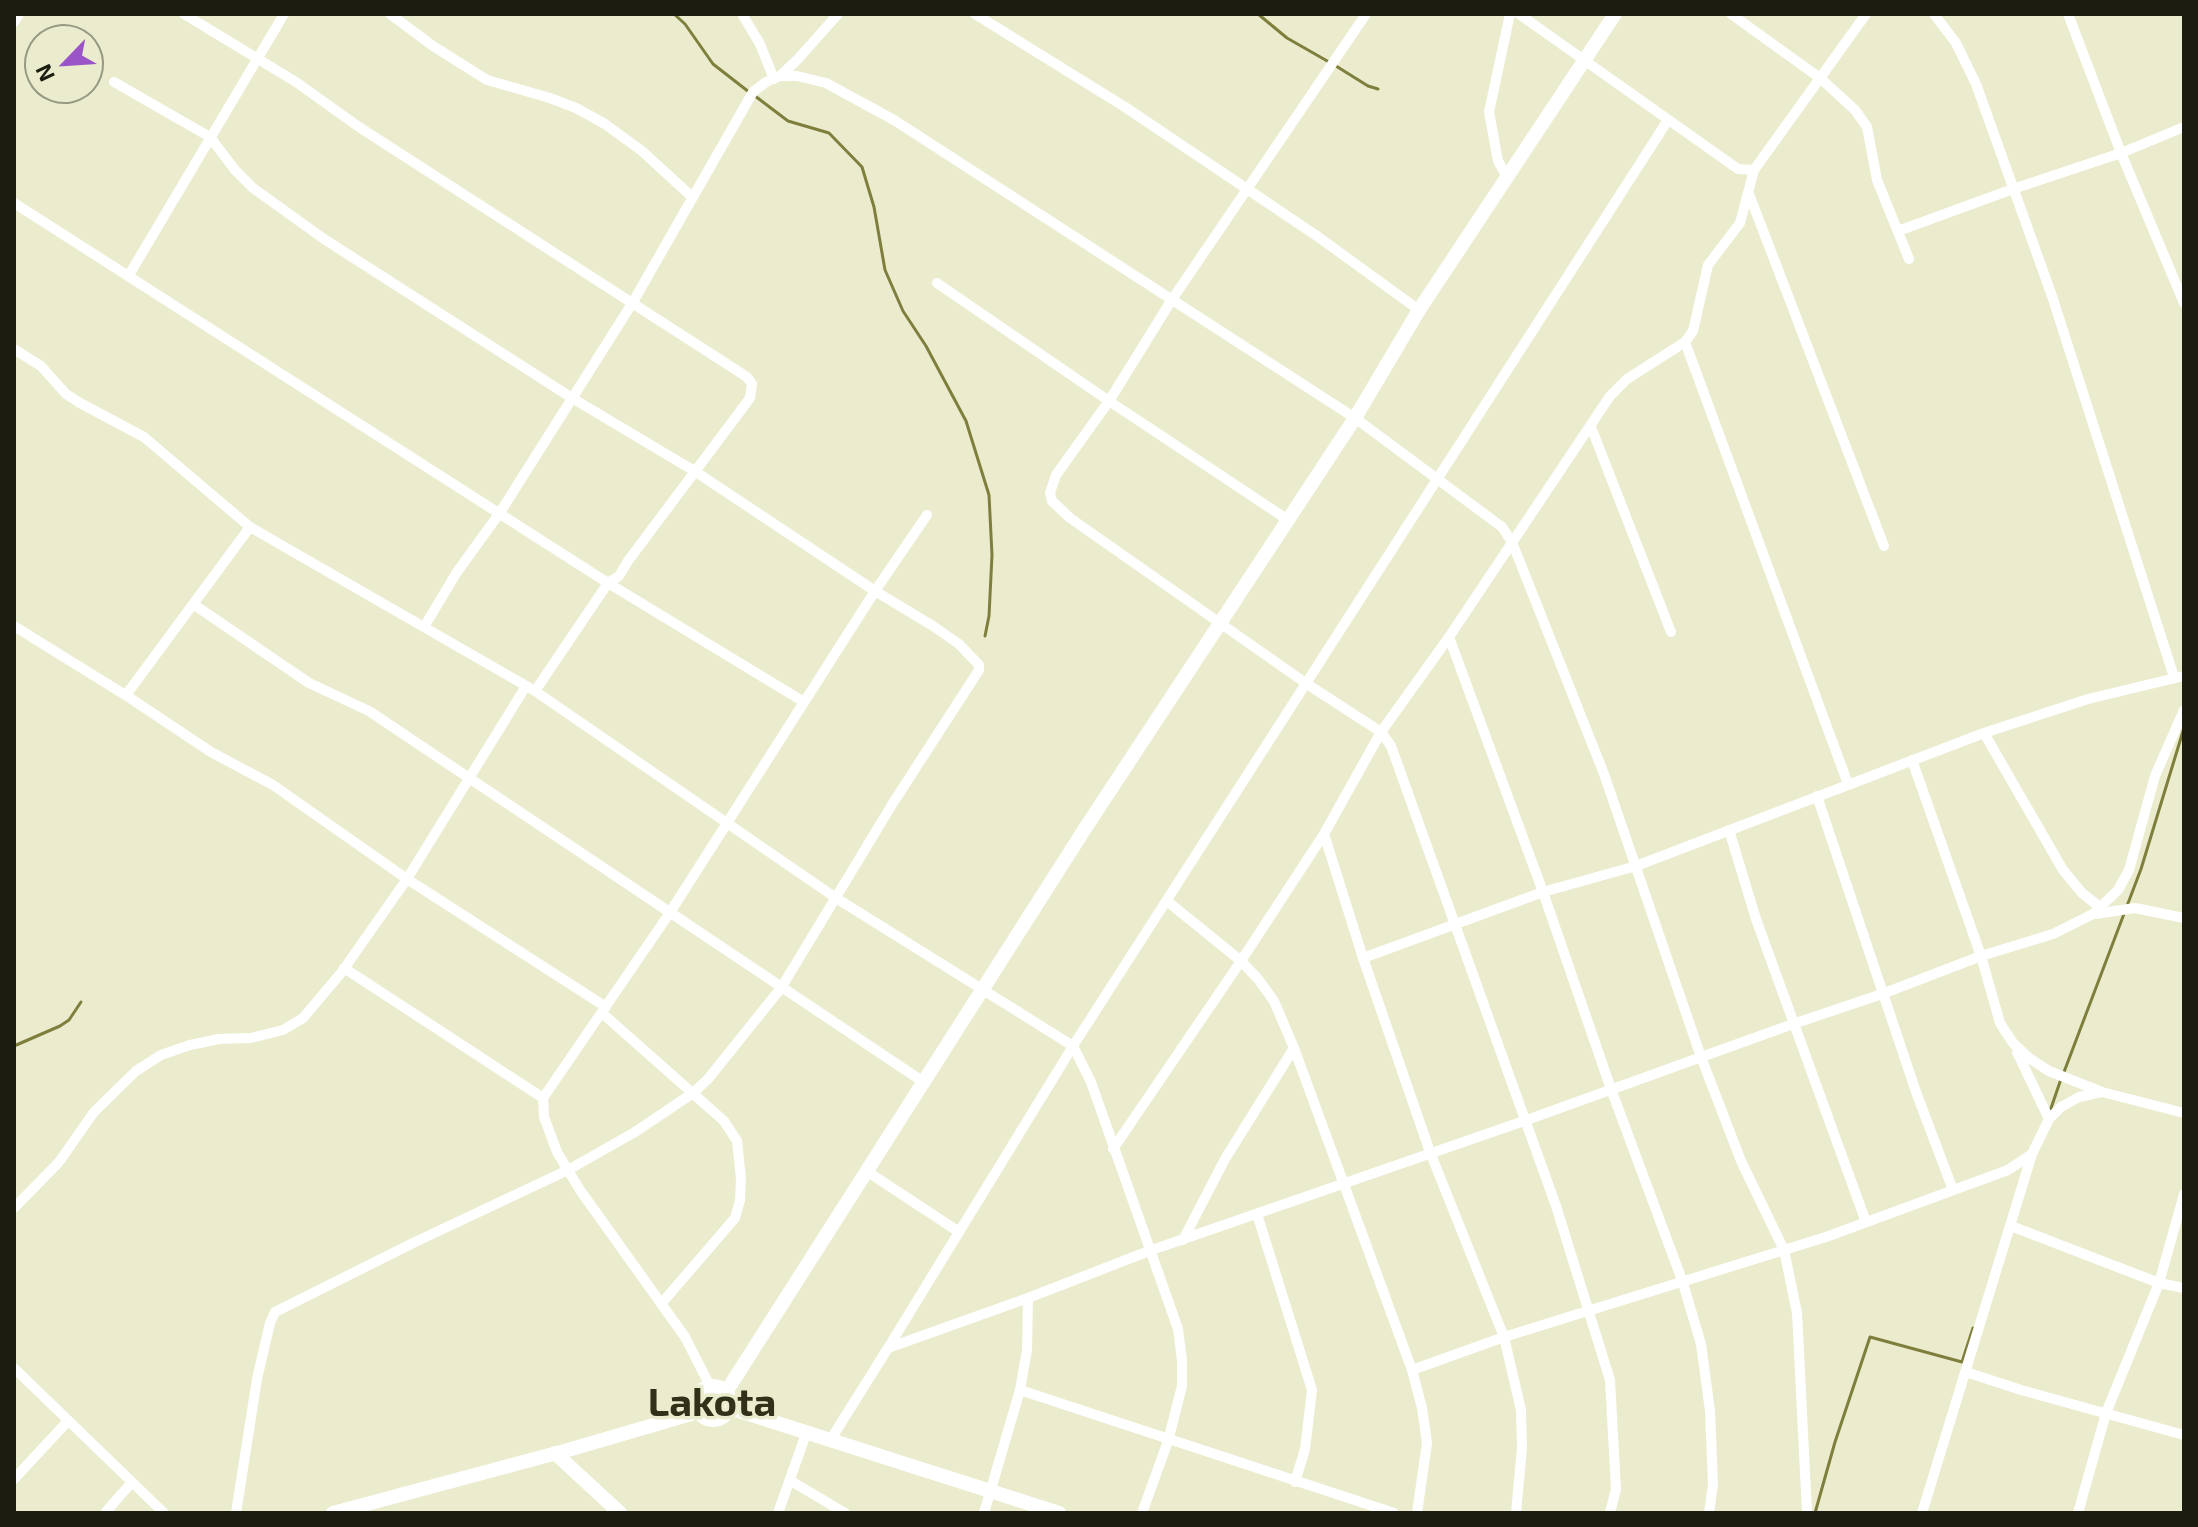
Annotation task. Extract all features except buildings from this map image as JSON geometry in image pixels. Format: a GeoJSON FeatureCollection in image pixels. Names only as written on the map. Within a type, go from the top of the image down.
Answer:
{"type":"FeatureCollection","features":[{"type":"Feature","properties":{"kind":"main road"},"geometry":{"type":"LineString","coordinates":[[726,1392],[1219,624],[1355,418],[1419,310],[1615,14]]}},
{"type":"Feature","properties":{"kind":"main road"},"geometry":{"type":"LineString","coordinates":[[710,1386],[719,1387],[726,1392],[730,1408],[724,1416],[715,1420],[706,1419],[698,1412],[697,1398],[702,1390],[710,1386]]}},
{"type":"Feature","properties":{"kind":"main road"},"geometry":{"type":"LineString","coordinates":[[730,1408],[1059,1513]]}},
{"type":"Feature","properties":{"kind":"main road"},"geometry":{"type":"LineString","coordinates":[[333,1513],[698,1412]]}},
{"type":"Feature","properties":{"kind":"main road"},"geometry":{"type":"LineString","coordinates":[[555,1453],[620,1513]]}},
{"type":"Feature","properties":{"kind":"street"},"geometry":{"type":"LineString","coordinates":[[14,22],[19,14]]}},
{"type":"Feature","properties":{"kind":"street"},"geometry":{"type":"LineString","coordinates":[[14,1208],[59,1162],[102,1104],[136,1071],[161,1055],[190,1045],[219,1039],[251,1038],[283,1030],[303,1018],[344,968],[407,879],[530,688],[608,583],[619,576],[750,398],[752,384],[747,377],[633,302],[184,14]]}},
{"type":"Feature","properties":{"kind":"street"},"geometry":{"type":"LineString","coordinates":[[129,275],[284,14]]}},
{"type":"Feature","properties":{"kind":"street"},"geometry":{"type":"LineString","coordinates":[[390,14],[487,80],[550,98],[605,124],[642,151],[691,196]]}},
{"type":"Feature","properties":{"kind":"street"},"geometry":{"type":"LineString","coordinates":[[742,14],[777,77]]}},
{"type":"Feature","properties":{"kind":"street"},"geometry":{"type":"LineString","coordinates":[[424,627],[633,302],[753,92],[777,77],[838,14]]}},
{"type":"Feature","properties":{"kind":"street"},"geometry":{"type":"LineString","coordinates":[[975,14],[1125,107],[1317,236],[1419,310]]}},
{"type":"Feature","properties":{"kind":"street"},"geometry":{"type":"LineString","coordinates":[[1366,14],[1171,301],[1109,401],[1056,475],[1050,487],[1052,501],[1070,518],[1219,624],[1381,732],[1398,760],[1453,925],[1590,1310],[1610,1380],[1616,1489],[1610,1513]]}},
{"type":"Feature","properties":{"kind":"street"},"geometry":{"type":"LineString","coordinates":[[1508,179],[1498,161],[1489,112],[1510,14]]}},
{"type":"Feature","properties":{"kind":"street"},"geometry":{"type":"LineString","coordinates":[[1519,14],[1738,169],[1754,170]]}},
{"type":"Feature","properties":{"kind":"street"},"geometry":{"type":"LineString","coordinates":[[1731,14],[1820,78],[1855,110],[1867,127],[1877,180],[1909,259]]}},
{"type":"Feature","properties":{"kind":"street"},"geometry":{"type":"LineString","coordinates":[[1113,1149],[1324,834],[1381,732],[1449,637],[1610,396],[1627,379],[1685,342],[1693,331],[1708,265],[1740,223],[1754,170],[1866,14]]}},
{"type":"Feature","properties":{"kind":"street"},"geometry":{"type":"LineString","coordinates":[[1363,958],[1543,892],[1636,866],[1984,733],[2088,699],[2179,676],[2052,296],[1976,84],[1956,43],[1934,14]]}},
{"type":"Feature","properties":{"kind":"street"},"geometry":{"type":"LineString","coordinates":[[2068,14],[2121,153],[2184,303]]}},
{"type":"Feature","properties":{"kind":"street"},"geometry":{"type":"LineString","coordinates":[[777,77],[797,76],[826,83],[894,120],[1355,418],[1502,527],[1512,542],[1589,735],[1701,1057],[1752,1185],[1784,1250],[1797,1313],[1807,1513]]}},
{"type":"Feature","properties":{"kind":"street"},"geometry":{"type":"LineString","coordinates":[[114,82],[210,137],[253,188],[297,220],[572,398],[696,472],[959,644],[975,659],[979,670],[893,803],[781,988],[708,1079],[693,1093],[635,1132],[568,1170],[275,1312],[257,1379],[236,1513]]}},
{"type":"Feature","properties":{"kind":"street"},"geometry":{"type":"LineString","coordinates":[[831,1439],[1073,1046],[1668,120]]}},
{"type":"Feature","properties":{"kind":"street"},"geometry":{"type":"LineString","coordinates":[[1898,231],[2121,153],[2184,127]]}},
{"type":"Feature","properties":{"kind":"street"},"geometry":{"type":"LineString","coordinates":[[1749,194],[1884,546]]}},
{"type":"Feature","properties":{"kind":"street"},"geometry":{"type":"LineString","coordinates":[[14,203],[608,583],[804,702]]}},
{"type":"Feature","properties":{"kind":"street"},"geometry":{"type":"LineString","coordinates":[[937,283],[1288,520]]}},
{"type":"Feature","properties":{"kind":"street"},"geometry":{"type":"LineString","coordinates":[[1685,342],[1848,784]]}},
{"type":"Feature","properties":{"kind":"street"},"geometry":{"type":"LineString","coordinates":[[14,349],[41,366],[66,394],[144,437],[250,527],[530,688],[836,898],[1073,1046],[1091,1082],[1178,1329],[1182,1386],[1168,1441],[1142,1513]]}},
{"type":"Feature","properties":{"kind":"street"},"geometry":{"type":"LineString","coordinates":[[1591,427],[1671,632]]}},
{"type":"Feature","properties":{"kind":"street"},"geometry":{"type":"LineString","coordinates":[[710,1386],[685,1337],[557,1152],[544,1117],[543,1098],[669,914],[927,515]]}},
{"type":"Feature","properties":{"kind":"street"},"geometry":{"type":"LineString","coordinates":[[126,695],[250,527]]}},
{"type":"Feature","properties":{"kind":"street"},"geometry":{"type":"LineString","coordinates":[[193,604],[309,683],[369,711],[925,1083]]}},
{"type":"Feature","properties":{"kind":"street"},"geometry":{"type":"LineString","coordinates":[[14,626],[211,752],[288,795],[407,879],[604,1010],[724,1121],[737,1141],[740,1160],[740,1200],[735,1218],[661,1304]]}},
{"type":"Feature","properties":{"kind":"street"},"geometry":{"type":"LineString","coordinates":[[1449,637],[1682,1280],[1701,1344],[1710,1411],[1713,1484],[1709,1513]]}},
{"type":"Feature","properties":{"kind":"street"},"geometry":{"type":"LineString","coordinates":[[888,1348],[1149,1251],[1524,1121],[1981,956],[2053,934],[2097,911],[2118,890],[2129,870],[2155,776],[2184,710]]}},
{"type":"Feature","properties":{"kind":"street"},"geometry":{"type":"LineString","coordinates":[[1984,733],[2063,870],[2097,911]]}},
{"type":"Feature","properties":{"kind":"street"},"geometry":{"type":"LineString","coordinates":[[1912,760],[1981,956],[2000,1023],[2013,1043],[2049,1119]]}},
{"type":"Feature","properties":{"kind":"street"},"geometry":{"type":"LineString","coordinates":[[1817,796],[1882,994],[1953,1190]]}},
{"type":"Feature","properties":{"kind":"street"},"geometry":{"type":"LineString","coordinates":[[1729,830],[1793,1024],[1866,1222]]}},
{"type":"Feature","properties":{"kind":"street"},"geometry":{"type":"LineString","coordinates":[[1324,834],[1430,1152],[1504,1337],[1521,1410],[1522,1447],[1516,1513]]}},
{"type":"Feature","properties":{"kind":"street"},"geometry":{"type":"LineString","coordinates":[[1167,901],[1241,961],[1274,1001],[1294,1048],[1412,1370],[1427,1443],[1417,1513]]}},
{"type":"Feature","properties":{"kind":"street"},"geometry":{"type":"LineString","coordinates":[[2097,911],[2135,908],[2184,918]]}},
{"type":"Feature","properties":{"kind":"street"},"geometry":{"type":"LineString","coordinates":[[344,968],[543,1098]]}},
{"type":"Feature","properties":{"kind":"street"},"geometry":{"type":"LineString","coordinates":[[2013,1043],[2049,1071],[2102,1092],[2184,1113]]}},
{"type":"Feature","properties":{"kind":"street"},"geometry":{"type":"LineString","coordinates":[[1183,1240],[1225,1159],[1294,1048]]}},
{"type":"Feature","properties":{"kind":"street"},"geometry":{"type":"LineString","coordinates":[[1922,1513],[2032,1154],[2049,1119],[2061,1107],[2079,1097],[2102,1092]]}},
{"type":"Feature","properties":{"kind":"street"},"geometry":{"type":"LineString","coordinates":[[1412,1370],[1504,1337],[1866,1222],[2008,1170],[2032,1154]]}},
{"type":"Feature","properties":{"kind":"street"},"geometry":{"type":"LineString","coordinates":[[868,1172],[959,1232]]}},
{"type":"Feature","properties":{"kind":"street"},"geometry":{"type":"LineString","coordinates":[[2078,1513],[2106,1413],[2159,1283],[2184,1194]]}},
{"type":"Feature","properties":{"kind":"street"},"geometry":{"type":"LineString","coordinates":[[1257,1214],[1312,1390],[1305,1449],[1295,1482]]}},
{"type":"Feature","properties":{"kind":"street"},"geometry":{"type":"LineString","coordinates":[[2011,1226],[2159,1283],[2184,1288]]}},
{"type":"Feature","properties":{"kind":"street"},"geometry":{"type":"LineString","coordinates":[[984,1513],[1020,1390],[1027,1350],[1028,1298]]}},
{"type":"Feature","properties":{"kind":"street"},"geometry":{"type":"LineString","coordinates":[[14,1368],[164,1513]]}},
{"type":"Feature","properties":{"kind":"street"},"geometry":{"type":"LineString","coordinates":[[1966,1372],[2184,1435]]}},
{"type":"Feature","properties":{"kind":"street"},"geometry":{"type":"LineString","coordinates":[[1020,1390],[1394,1513]]}},
{"type":"Feature","properties":{"kind":"street"},"geometry":{"type":"LineString","coordinates":[[14,1479],[68,1421]]}},
{"type":"Feature","properties":{"kind":"street"},"geometry":{"type":"LineString","coordinates":[[778,1513],[807,1431]]}},
{"type":"Feature","properties":{"kind":"street"},"geometry":{"type":"LineString","coordinates":[[791,1481],[845,1513]]}},
{"type":"Feature","properties":{"kind":"street"},"geometry":{"type":"LineString","coordinates":[[105,1513],[132,1482]]}},
{"type":"Feature","properties":{"kind":"waterway"},"geometry":{"type":"LineString","coordinates":[[674,14],[685,24],[713,64],[749,92]]}},
{"type":"Feature","properties":{"kind":"waterway"},"geometry":{"type":"LineString","coordinates":[[1258,14],[1287,38],[1329,62]]}},
{"type":"Feature","properties":{"kind":"waterway"},"geometry":{"type":"LineString","coordinates":[[1336,66],[1378,89]]}},
{"type":"Feature","properties":{"kind":"waterway"},"geometry":{"type":"LineString","coordinates":[[755,96],[788,121],[829,133],[862,167],[874,207],[885,270],[903,311],[926,346],[966,421],[989,495],[992,555],[985,636]]}},
{"type":"Feature","properties":{"kind":"waterway"},"geometry":{"type":"LineString","coordinates":[[2064,1072],[2141,869],[2184,728]]}},
{"type":"Feature","properties":{"kind":"waterway"},"geometry":{"type":"LineString","coordinates":[[14,1046],[60,1026],[69,1020],[81,1002]]}},
{"type":"Feature","properties":{"kind":"waterway"},"geometry":{"type":"LineString","coordinates":[[2049,1114],[2061,1079]]}},
{"type":"Feature","properties":{"kind":"waterway"},"geometry":{"type":"LineString","coordinates":[[1815,1513],[1870,1337],[1962,1362],[1973,1328]]}},
{"type":"Feature","properties":{"kind":"district","name":"Lakota"},"geometry":{"type":"Point","coordinates":[712,1403]}}]}
